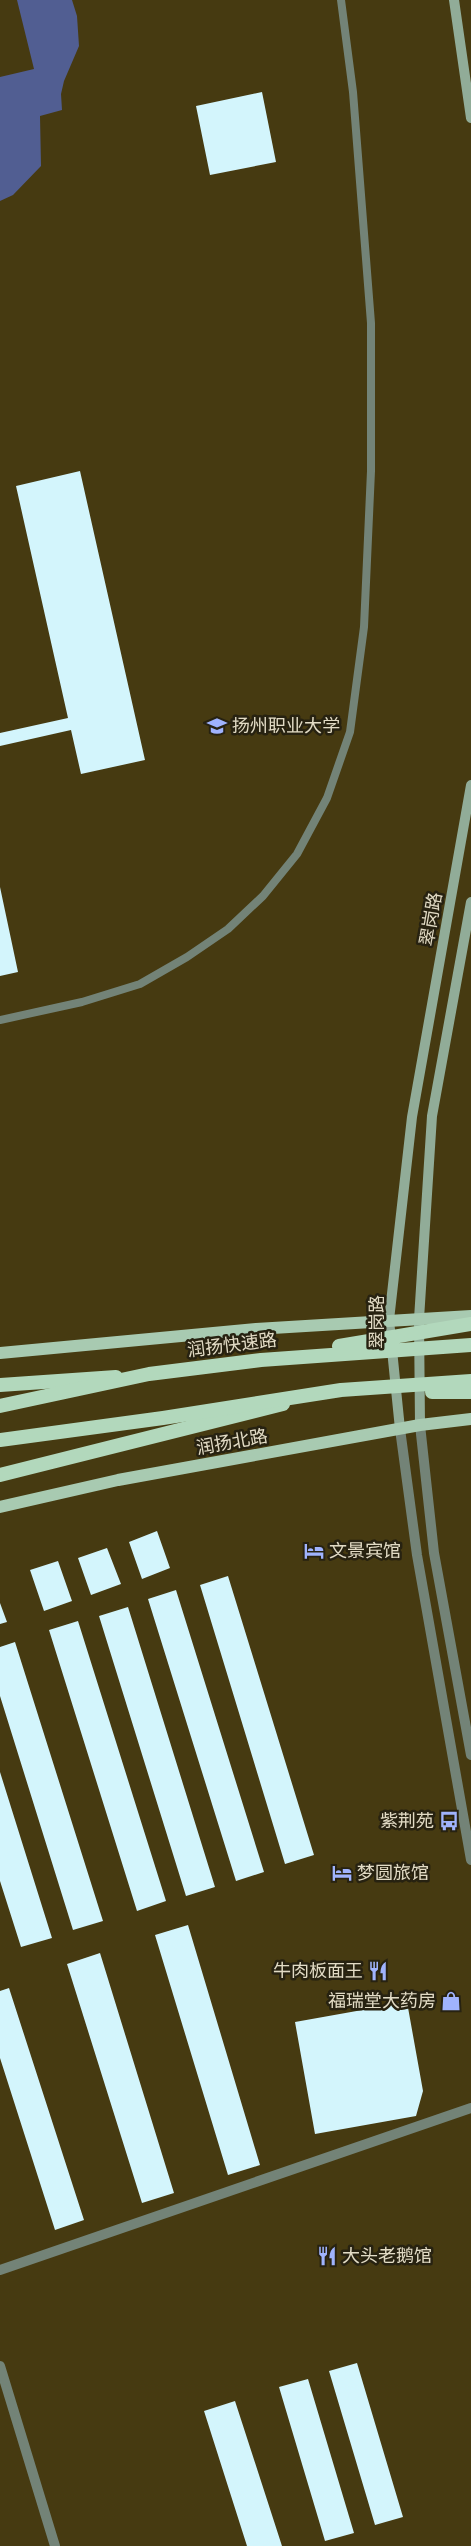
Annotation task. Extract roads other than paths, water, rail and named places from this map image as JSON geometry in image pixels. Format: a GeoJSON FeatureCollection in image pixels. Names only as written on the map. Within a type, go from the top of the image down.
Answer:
{"type":"FeatureCollection","features":[{"type":"Feature","properties":{"kind":"highway"},"geometry":{"type":"LineString","coordinates":[[261,1360],[471,1324]]}},
{"type":"Feature","properties":{"kind":"highway","name":"润扬快速路"},"geometry":{"type":"LineString","coordinates":[[0,1406],[149,1374],[261,1360],[471,1345]]}},
{"type":"Feature","properties":{"kind":"highway"},"geometry":{"type":"LineString","coordinates":[[0,1385],[149,1374]]}},
{"type":"Feature","properties":{"kind":"highway"},"geometry":{"type":"LineString","coordinates":[[0,1440],[163,1418],[341,1390],[471,1381]]}},
{"type":"Feature","properties":{"kind":"highway"},"geometry":{"type":"LineString","coordinates":[[0,1475],[341,1390],[471,1392]]}},
{"type":"Feature","properties":{"kind":"main road"},"geometry":{"type":"LineString","coordinates":[[454,0],[471,118]]}},
{"type":"Feature","properties":{"kind":"main road","name":"翠岗路"},"geometry":{"type":"LineString","coordinates":[[400,1429],[389,1320],[412,1117],[471,785]]}},
{"type":"Feature","properties":{"kind":"main road","name":"翠岗路"},"geometry":{"type":"LineString","coordinates":[[420,1425],[419,1319],[432,1116],[471,902]]}},
{"type":"Feature","properties":{"kind":"main road"},"geometry":{"type":"LineString","coordinates":[[0,1353],[256,1329],[471,1316]]}},
{"type":"Feature","properties":{"kind":"main road","name":"润扬北路"},"geometry":{"type":"LineString","coordinates":[[0,1506],[118,1480],[420,1425],[471,1419]]}},
{"type":"Feature","properties":{"kind":"street","name":"翠岗路"},"geometry":{"type":"LineString","coordinates":[[420,1425],[434,1553],[471,1754]]}},
{"type":"Feature","properties":{"kind":"street","name":"翠岗路"},"geometry":{"type":"LineString","coordinates":[[400,1429],[417,1555],[471,1860]]}},
{"type":"Feature","properties":{"kind":"street"},"geometry":{"type":"LineString","coordinates":[[0,2270],[471,2108]]}},
{"type":"Feature","properties":{"kind":"street"},"geometry":{"type":"LineString","coordinates":[[0,2366],[55,2546]]}},
{"type":"Feature","properties":{"kind":"lane"},"geometry":{"type":"LineString","coordinates":[[0,1020],[82,1002],[140,984],[187,957],[228,929],[263,896],[297,854],[327,798],[350,732],[364,627],[371,471],[371,323],[353,92],[341,0]]}},
{"type":"Feature","properties":{"kind":"water"},"geometry":{"type":"Polygon","coordinates":[[[17,0],[72,0],[77,16],[79,46],[64,81],[61,94],[62,110],[40,116],[41,166],[13,195],[0,201],[0,77],[34,69],[17,0]]]}},
{"type":"Feature","properties":{"kind":"place","name":"扬州职业大学"},"geometry":{"type":"Point","coordinates":[217,726]}},
{"type":"Feature","properties":{"kind":"place","name":"文景宾馆"},"geometry":{"type":"Point","coordinates":[314,1551]}},
{"type":"Feature","properties":{"kind":"place","name":"紫荆苑"},"geometry":{"type":"Point","coordinates":[449,1821]}},
{"type":"Feature","properties":{"kind":"place","name":"梦圆旅馆"},"geometry":{"type":"Point","coordinates":[342,1873]}},
{"type":"Feature","properties":{"kind":"place","name":"牛肉板面王"},"geometry":{"type":"Point","coordinates":[378,1971]}},
{"type":"Feature","properties":{"kind":"place","name":"福瑞堂大药房"},"geometry":{"type":"Point","coordinates":[451,2001]}},
{"type":"Feature","properties":{"kind":"place","name":"大头老鹅馆"},"geometry":{"type":"Point","coordinates":[327,2256]}}]}
